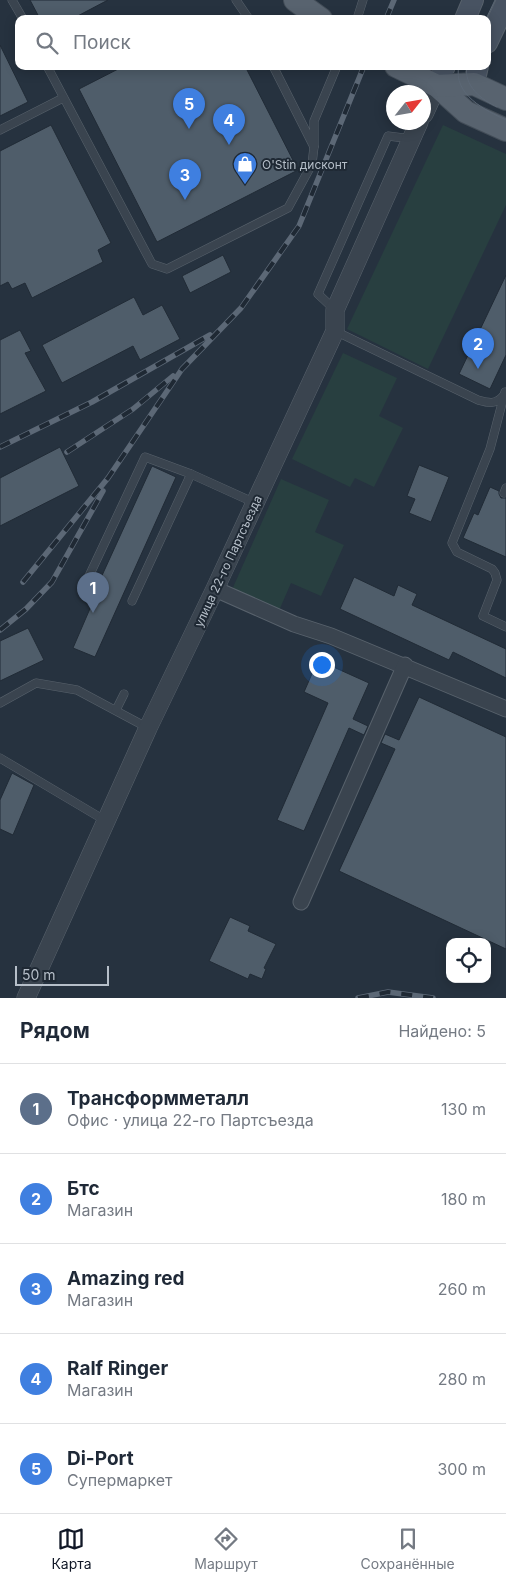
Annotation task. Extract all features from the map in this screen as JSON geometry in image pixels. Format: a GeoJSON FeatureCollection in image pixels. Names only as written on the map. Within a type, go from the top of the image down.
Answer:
{"type":"FeatureCollection","features":[{"type":"Feature","properties":{"kind":"main road"},"geometry":{"type":"LineString","coordinates":[[467,15],[473,0]]}},
{"type":"Feature","properties":{"kind":"main road"},"geometry":{"type":"LineString","coordinates":[[491,35],[506,3]]}},
{"type":"Feature","properties":{"kind":"main road"},"geometry":{"type":"LineString","coordinates":[[414,70],[441,76],[476,75],[506,99]]}},
{"type":"Feature","properties":{"kind":"main road"},"geometry":{"type":"LineString","coordinates":[[441,76],[466,112],[506,130]]}},
{"type":"Feature","properties":{"kind":"street"},"geometry":{"type":"LineString","coordinates":[[431,98],[441,76]]}},
{"type":"Feature","properties":{"kind":"street","name":"улица 22-го Партсъезда"},"geometry":{"type":"LineString","coordinates":[[26,998],[148,728],[256,503],[335,331],[335,310],[416,130]]}},
{"type":"Feature","properties":{"kind":"street"},"geometry":{"type":"LineString","coordinates":[[215,589],[294,624],[331,636],[405,665],[506,709]]}},
{"type":"Feature","properties":{"kind":"street"},"geometry":{"type":"LineString","coordinates":[[301,902],[405,665]]}},
{"type":"Feature","properties":{"kind":"lane"},"geometry":{"type":"LineString","coordinates":[[12,0],[21,15]]}},
{"type":"Feature","properties":{"kind":"lane"},"geometry":{"type":"LineString","coordinates":[[236,0],[246,15]]}},
{"type":"Feature","properties":{"kind":"lane"},"geometry":{"type":"LineString","coordinates":[[358,15],[363,0]]}},
{"type":"Feature","properties":{"kind":"lane"},"geometry":{"type":"LineString","coordinates":[[49,70],[152,264],[167,269],[288,208],[312,164],[314,120],[335,70]]}},
{"type":"Feature","properties":{"kind":"lane"},"geometry":{"type":"LineString","coordinates":[[275,70],[314,147]]}},
{"type":"Feature","properties":{"kind":"lane"},"geometry":{"type":"LineString","coordinates":[[0,130],[63,98]]}},
{"type":"Feature","properties":{"kind":"lane"},"geometry":{"type":"LineString","coordinates":[[335,331],[478,400],[494,403],[500,400],[506,391]]}},
{"type":"Feature","properties":{"kind":"lane"},"geometry":{"type":"LineString","coordinates":[[506,391],[490,448],[452,543],[456,552],[492,569],[496,573],[497,580],[482,616],[506,627]]}},
{"type":"Feature","properties":{"kind":"lane"},"geometry":{"type":"LineString","coordinates":[[82,591],[144,457],[190,474],[256,503]]}},
{"type":"Feature","properties":{"kind":"lane"},"geometry":{"type":"LineString","coordinates":[[132,601],[190,474]]}},
{"type":"Feature","properties":{"kind":"lane"},"geometry":{"type":"LineString","coordinates":[[0,703],[36,683],[77,690],[148,728]]}},
{"type":"Feature","properties":{"kind":"lane"},"geometry":{"type":"LineString","coordinates":[[116,710],[124,694]]}},
{"type":"Feature","properties":{"kind":"lane"},"geometry":{"type":"LineString","coordinates":[[0,758],[106,821]]}},
{"type":"Feature","properties":{"kind":"green space"},"geometry":{"type":"Polygon","coordinates":[[[443,125],[506,154],[506,205],[428,369],[347,329],[443,125]]]}},
{"type":"Feature","properties":{"kind":"green space"},"geometry":{"type":"Polygon","coordinates":[[[343,353],[397,378],[379,416],[403,428],[374,487],[355,478],[350,487],[292,459],[343,353]]]}},
{"type":"Feature","properties":{"kind":"green space"},"geometry":{"type":"Polygon","coordinates":[[[281,479],[329,500],[315,532],[344,545],[321,596],[291,583],[278,613],[231,592],[281,479]]]}},
{"type":"Feature","properties":{"kind":"building"},"geometry":{"type":"Polygon","coordinates":[[[30,0],[108,0],[80,15],[38,15],[30,0]]]}},
{"type":"Feature","properties":{"kind":"building"},"geometry":{"type":"Polygon","coordinates":[[[0,45],[28,102],[0,116],[0,45]]]}},
{"type":"Feature","properties":{"kind":"building"},"geometry":{"type":"Polygon","coordinates":[[[116,70],[247,70],[298,170],[157,242],[79,89],[116,70]]]}},
{"type":"Feature","properties":{"kind":"building"},"geometry":{"type":"Polygon","coordinates":[[[51,125],[111,243],[98,250],[103,262],[32,298],[25,283],[12,289],[8,282],[0,286],[0,151],[51,125]]]}},
{"type":"Feature","properties":{"kind":"building"},"geometry":{"type":"Polygon","coordinates":[[[223,255],[231,272],[190,293],[182,276],[223,255]]]}},
{"type":"Feature","properties":{"kind":"building"},"geometry":{"type":"Polygon","coordinates":[[[506,275],[506,355],[490,389],[459,374],[506,275]]]}},
{"type":"Feature","properties":{"kind":"building"},"geometry":{"type":"Polygon","coordinates":[[[134,297],[143,315],[162,305],[180,339],[140,360],[133,346],[62,383],[42,345],[134,297]]]}},
{"type":"Feature","properties":{"kind":"building"},"geometry":{"type":"Polygon","coordinates":[[[20,330],[31,351],[25,353],[46,391],[0,414],[0,340],[20,330]]]}},
{"type":"Feature","properties":{"kind":"building"},"geometry":{"type":"Polygon","coordinates":[[[60,447],[79,486],[0,526],[0,478],[60,447]]]}},
{"type":"Feature","properties":{"kind":"building"},"geometry":{"type":"Polygon","coordinates":[[[419,465],[449,477],[431,522],[409,513],[415,499],[407,496],[419,465]]]}},
{"type":"Feature","properties":{"kind":"building"},"geometry":{"type":"Polygon","coordinates":[[[152,466],[176,477],[95,657],[73,648],[101,583],[99,582],[152,466]]]}},
{"type":"Feature","properties":{"kind":"building"},"geometry":{"type":"Polygon","coordinates":[[[490,487],[499,491],[501,498],[506,498],[506,557],[463,538],[474,513],[478,515],[490,487]]]}},
{"type":"Feature","properties":{"kind":"building"},"geometry":{"type":"Polygon","coordinates":[[[354,577],[394,596],[398,585],[417,594],[412,605],[506,649],[506,678],[453,652],[449,660],[340,609],[354,577]]]}},
{"type":"Feature","properties":{"kind":"building"},"geometry":{"type":"Polygon","coordinates":[[[28,628],[44,660],[0,681],[0,641],[28,628]]]}},
{"type":"Feature","properties":{"kind":"building"},"geometry":{"type":"Polygon","coordinates":[[[318,660],[369,683],[353,719],[368,726],[364,735],[349,728],[304,831],[277,820],[328,703],[304,692],[318,660]]]}},
{"type":"Feature","properties":{"kind":"building"},"geometry":{"type":"Polygon","coordinates":[[[419,697],[506,737],[506,949],[491,942],[491,938],[482,938],[339,871],[395,749],[381,743],[385,734],[399,740],[419,697]]]}},
{"type":"Feature","properties":{"kind":"building"},"geometry":{"type":"Polygon","coordinates":[[[12,773],[34,785],[13,835],[0,829],[0,800],[12,773]]]}},
{"type":"Feature","properties":{"kind":"building"},"geometry":{"type":"Polygon","coordinates":[[[230,917],[250,926],[248,931],[276,944],[264,968],[266,969],[262,979],[250,974],[248,979],[209,961],[230,917]]]}},
{"type":"Feature","properties":{"kind":"tram line"},"geometry":{"type":"LineString","coordinates":[[488,15],[495,0]]}},
{"type":"Feature","properties":{"kind":"tram line"},"geometry":{"type":"LineString","coordinates":[[459,70],[458,76],[461,85],[472,100],[489,112],[506,120]]}},
{"type":"Feature","properties":{"kind":"tram line"},"geometry":{"type":"LineString","coordinates":[[467,70],[468,80],[475,91],[497,107]]}},
{"type":"Feature","properties":{"kind":"railway"},"geometry":{"type":"LineString","coordinates":[[388,15],[394,0]]}},
{"type":"Feature","properties":{"kind":"railway"},"geometry":{"type":"LineString","coordinates":[[23,582],[108,478],[182,369],[241,308],[299,226],[362,70]]}},
{"type":"Feature","properties":{"kind":"railway"},"geometry":{"type":"LineString","coordinates":[[0,447],[92,402],[210,335]]}},
{"type":"Feature","properties":{"kind":"railway"},"geometry":{"type":"LineString","coordinates":[[67,452],[133,409],[173,376]]}},
{"type":"Feature","properties":{"kind":"railway"},"geometry":{"type":"LineString","coordinates":[[0,630],[26,609],[52,582],[103,491]]}},
{"type":"Feature","properties":{"kind":"railway"},"geometry":{"type":"LineString","coordinates":[[358,998],[388,992],[433,998]]}},
{"type":"Feature","properties":{"kind":"place","name":"Di-Port"},"geometry":{"type":"Point","coordinates":[189,129]}},
{"type":"Feature","properties":{"kind":"place","name":"Ralf Ringer"},"geometry":{"type":"Point","coordinates":[229,145]}},
{"type":"Feature","properties":{"kind":"place","name":"O'Stin дисконт"},"geometry":{"type":"Point","coordinates":[245,185]}},
{"type":"Feature","properties":{"kind":"place","name":"Amazing red"},"geometry":{"type":"Point","coordinates":[185,200]}},
{"type":"Feature","properties":{"kind":"place","name":"Бтс"},"geometry":{"type":"Point","coordinates":[478,369]}},
{"type":"Feature","properties":{"kind":"place","name":"Трансформметалл"},"geometry":{"type":"Point","coordinates":[93,613]}}]}
